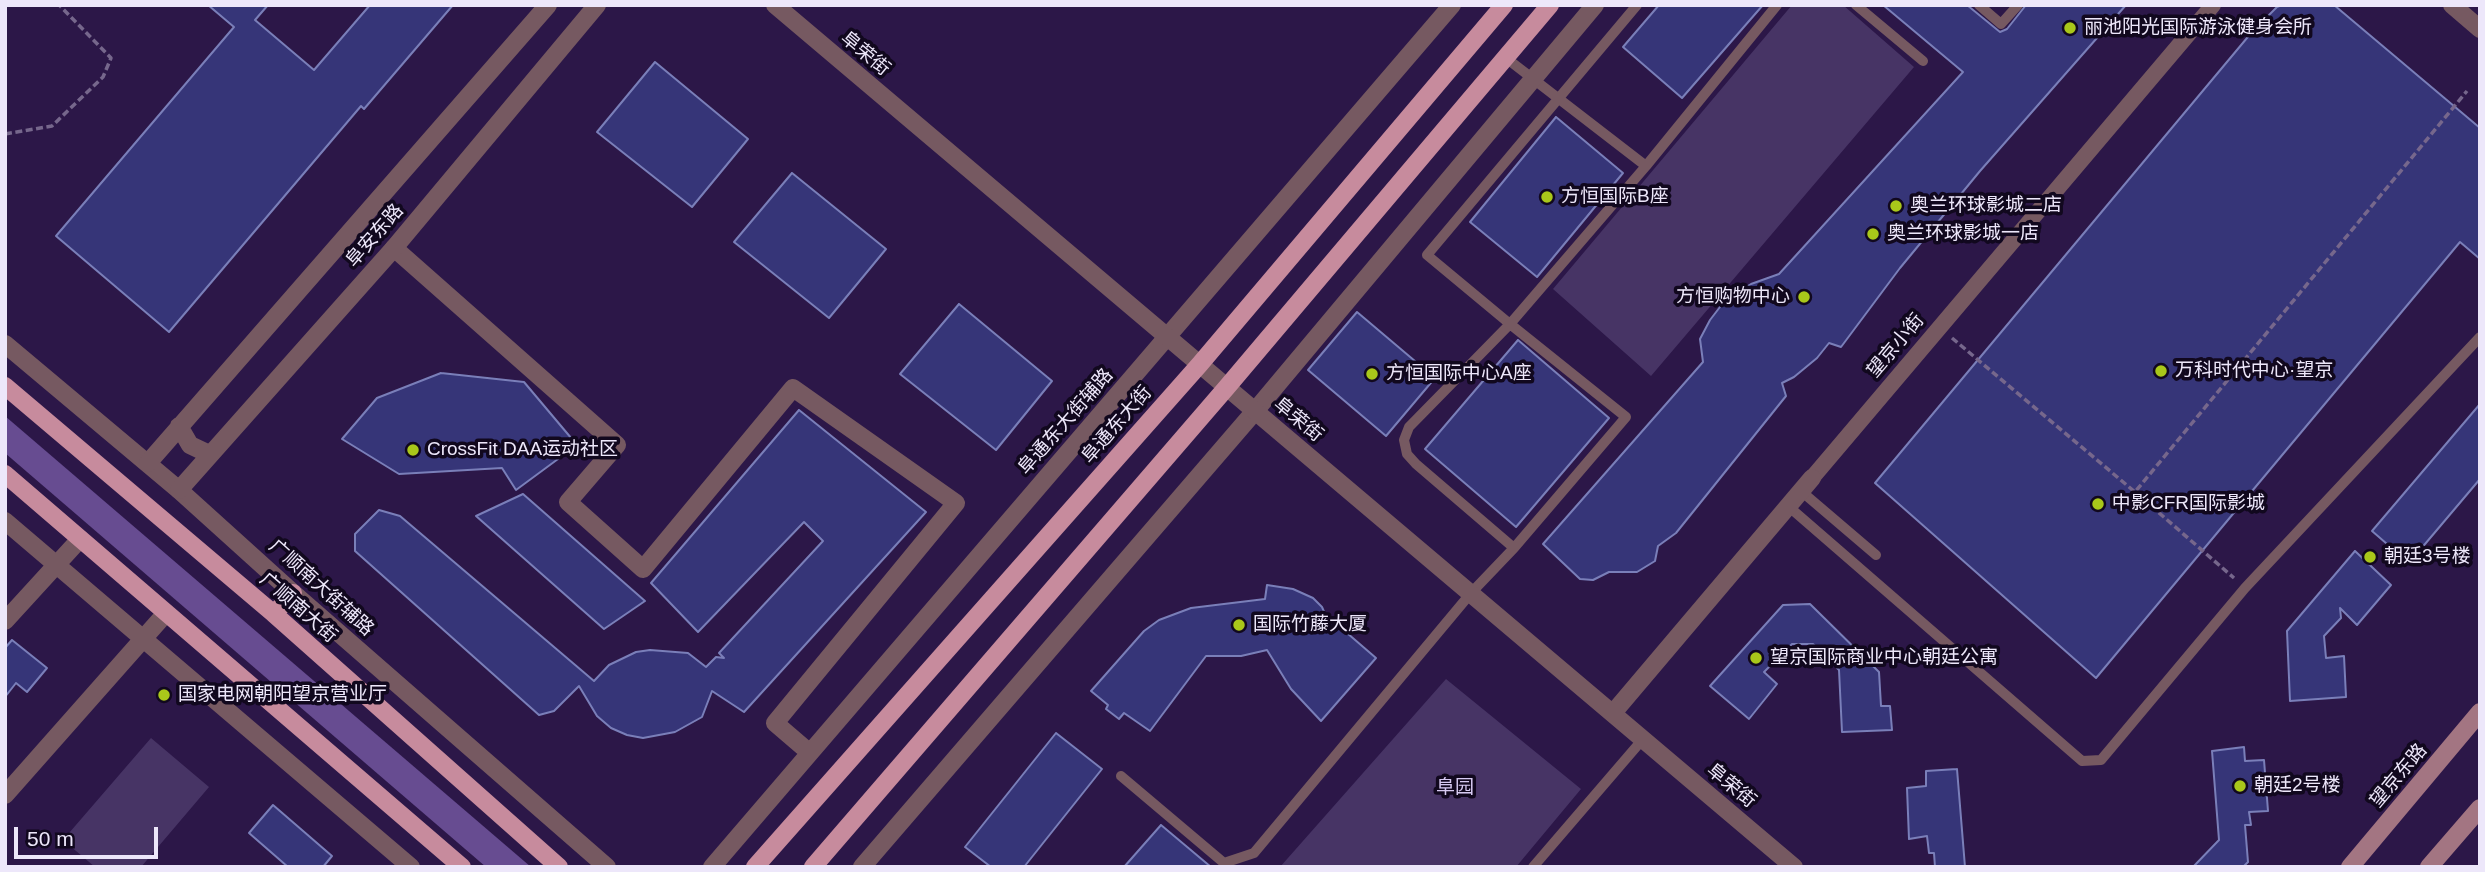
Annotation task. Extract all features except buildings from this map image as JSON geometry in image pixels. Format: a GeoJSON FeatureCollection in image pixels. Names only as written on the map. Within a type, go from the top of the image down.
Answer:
{"type":"FeatureCollection","features":[{"type":"Feature","properties":{"kind":"main road"},"geometry":{"type":"LineString","coordinates":[[813,867],[1227,387],[1550,5]]}},
{"type":"Feature","properties":{"kind":"main road"},"geometry":{"type":"LineString","coordinates":[[1525,35],[1559,5]]}},
{"type":"Feature","properties":{"kind":"main road","name":"阜通东大街"},"geometry":{"type":"LineString","coordinates":[[755,867],[1200,364],[1500,9]]}},
{"type":"Feature","properties":{"kind":"main road","name":"广顺南大街"},"geometry":{"type":"LineString","coordinates":[[5,386],[274,614],[559,867]]}},
{"type":"Feature","properties":{"kind":"main road"},"geometry":{"type":"LineString","coordinates":[[5,474],[462,867]]}},
{"type":"Feature","properties":{"kind":"main road"},"geometry":{"type":"LineString","coordinates":[[274,614],[293,593]]}},
{"type":"Feature","properties":{"kind":"main road","name":"望京东路"},"geometry":{"type":"LineString","coordinates":[[2350,867],[2480,712]]}},
{"type":"Feature","properties":{"kind":"main road"},"geometry":{"type":"LineString","coordinates":[[2430,867],[2480,808]]}},
{"type":"Feature","properties":{"kind":"street","name":"阜安东路"},"geometry":{"type":"LineString","coordinates":[[148,463],[548,5]]}},
{"type":"Feature","properties":{"kind":"street","name":"阜安东路"},"geometry":{"type":"LineString","coordinates":[[179,490],[394,248],[597,5]]}},
{"type":"Feature","properties":{"kind":"street","name":"阜荣街"},"geometry":{"type":"LineString","coordinates":[[775,5],[1794,867]]}},
{"type":"Feature","properties":{"kind":"street","name":"阜通东大街辅路"},"geometry":{"type":"LineString","coordinates":[[712,867],[1452,5]]}},
{"type":"Feature","properties":{"kind":"street"},"geometry":{"type":"LineString","coordinates":[[862,867],[1255,411],[1595,5]]}},
{"type":"Feature","properties":{"kind":"street","name":"望京小街"},"geometry":{"type":"LineString","coordinates":[[1613,713],[2213,5]]}},
{"type":"Feature","properties":{"kind":"street"},"geometry":{"type":"LineString","coordinates":[[2452,5],[2480,29]]}},
{"type":"Feature","properties":{"kind":"street"},"geometry":{"type":"LineString","coordinates":[[394,248],[617,445],[568,502],[643,569],[793,388],[956,503],[775,723],[810,753]]}},
{"type":"Feature","properties":{"kind":"street","name":"广顺南大街辅路"},"geometry":{"type":"LineString","coordinates":[[5,344],[148,463],[607,867]]}},
{"type":"Feature","properties":{"kind":"street"},"geometry":{"type":"LineString","coordinates":[[179,426],[190,445],[209,454]]}},
{"type":"Feature","properties":{"kind":"street"},"geometry":{"type":"LineString","coordinates":[[5,521],[411,867]]}},
{"type":"Feature","properties":{"kind":"street"},"geometry":{"type":"LineString","coordinates":[[5,621],[80,540]]}},
{"type":"Feature","properties":{"kind":"street"},"geometry":{"type":"LineString","coordinates":[[5,795],[145,640],[166,613]]}},
{"type":"Feature","properties":{"kind":"lane"},"geometry":{"type":"LineString","coordinates":[[1121,776],[1224,863],[1254,853],[1471,593],[1514,548],[1626,417],[1427,255],[1637,5]]}},
{"type":"Feature","properties":{"kind":"lane"},"geometry":{"type":"LineString","coordinates":[[1514,548],[1407,454],[1404,440],[1409,427],[1510,324],[1646,166],[1777,5]]}},
{"type":"Feature","properties":{"kind":"lane"},"geometry":{"type":"LineString","coordinates":[[1856,5],[1923,61]]}},
{"type":"Feature","properties":{"kind":"lane"},"geometry":{"type":"LineString","coordinates":[[1979,5],[2001,24],[2018,5]]}},
{"type":"Feature","properties":{"kind":"lane"},"geometry":{"type":"LineString","coordinates":[[1506,58],[1646,166]]}},
{"type":"Feature","properties":{"kind":"lane"},"geometry":{"type":"LineString","coordinates":[[1788,506],[2082,761],[2101,760],[2245,588],[2480,337]]}},
{"type":"Feature","properties":{"kind":"lane"},"geometry":{"type":"LineString","coordinates":[[1806,484],[1877,555]]}},
{"type":"Feature","properties":{"kind":"lane"},"geometry":{"type":"LineString","coordinates":[[1533,867],[1643,739]]}},
{"type":"Feature","properties":{"kind":"path"},"geometry":{"type":"LineString","coordinates":[[5,134],[52,126],[103,77],[111,58],[59,5]]}},
{"type":"Feature","properties":{"kind":"path"},"geometry":{"type":"LineString","coordinates":[[2135,492],[2468,91]]}},
{"type":"Feature","properties":{"kind":"path"},"geometry":{"type":"LineString","coordinates":[[1940,327],[2245,588]]}},
{"type":"Feature","properties":{"kind":"green space"},"geometry":{"type":"Polygon","coordinates":[[[1792,5],[1843,5],[1914,67],[1651,376],[1553,289],[1792,5]]]}},
{"type":"Feature","properties":{"kind":"green space","name":"阜园"},"geometry":{"type":"Polygon","coordinates":[[[1446,679],[1581,789],[1516,867],[1280,867],[1446,679]]]}},
{"type":"Feature","properties":{"kind":"green space"},"geometry":{"type":"Polygon","coordinates":[[[151,738],[209,787],[141,867],[95,867],[63,840],[151,738]]]}},
{"type":"Feature","properties":{"kind":"shaded area"},"geometry":{"type":"Polygon","coordinates":[[[5,416],[531,867],[486,867],[5,453],[5,416]]]}},
{"type":"Feature","properties":{"kind":"place","name":"丽池阳光国际游泳健身会所"},"geometry":{"type":"Point","coordinates":[2070,28]}},
{"type":"Feature","properties":{"kind":"place","name":"方恒国际B座"},"geometry":{"type":"Point","coordinates":[1547,197]}},
{"type":"Feature","properties":{"kind":"place","name":"奥兰环球影城二店"},"geometry":{"type":"Point","coordinates":[1896,206]}},
{"type":"Feature","properties":{"kind":"place","name":"奥兰环球影城一店"},"geometry":{"type":"Point","coordinates":[1873,234]}},
{"type":"Feature","properties":{"kind":"place","name":"方恒购物中心"},"geometry":{"type":"Point","coordinates":[1804,297]}},
{"type":"Feature","properties":{"kind":"place","name":"万科时代中心·望京"},"geometry":{"type":"Point","coordinates":[2161,371]}},
{"type":"Feature","properties":{"kind":"place","name":"方恒国际中心A座"},"geometry":{"type":"Point","coordinates":[1372,374]}},
{"type":"Feature","properties":{"kind":"place","name":"CrossFit DAA运动社区"},"geometry":{"type":"Point","coordinates":[413,450]}},
{"type":"Feature","properties":{"kind":"place","name":"中影CFR国际影城"},"geometry":{"type":"Point","coordinates":[2098,504]}},
{"type":"Feature","properties":{"kind":"place","name":"朝廷3号楼"},"geometry":{"type":"Point","coordinates":[2370,557]}},
{"type":"Feature","properties":{"kind":"place","name":"国际竹藤大厦"},"geometry":{"type":"Point","coordinates":[1239,625]}},
{"type":"Feature","properties":{"kind":"place","name":"望京国际商业中心朝廷公寓"},"geometry":{"type":"Point","coordinates":[1756,658]}},
{"type":"Feature","properties":{"kind":"place","name":"国家电网朝阳望京营业厅"},"geometry":{"type":"Point","coordinates":[164,695]}},
{"type":"Feature","properties":{"kind":"place","name":"朝廷2号楼"},"geometry":{"type":"Point","coordinates":[2240,786]}}]}
